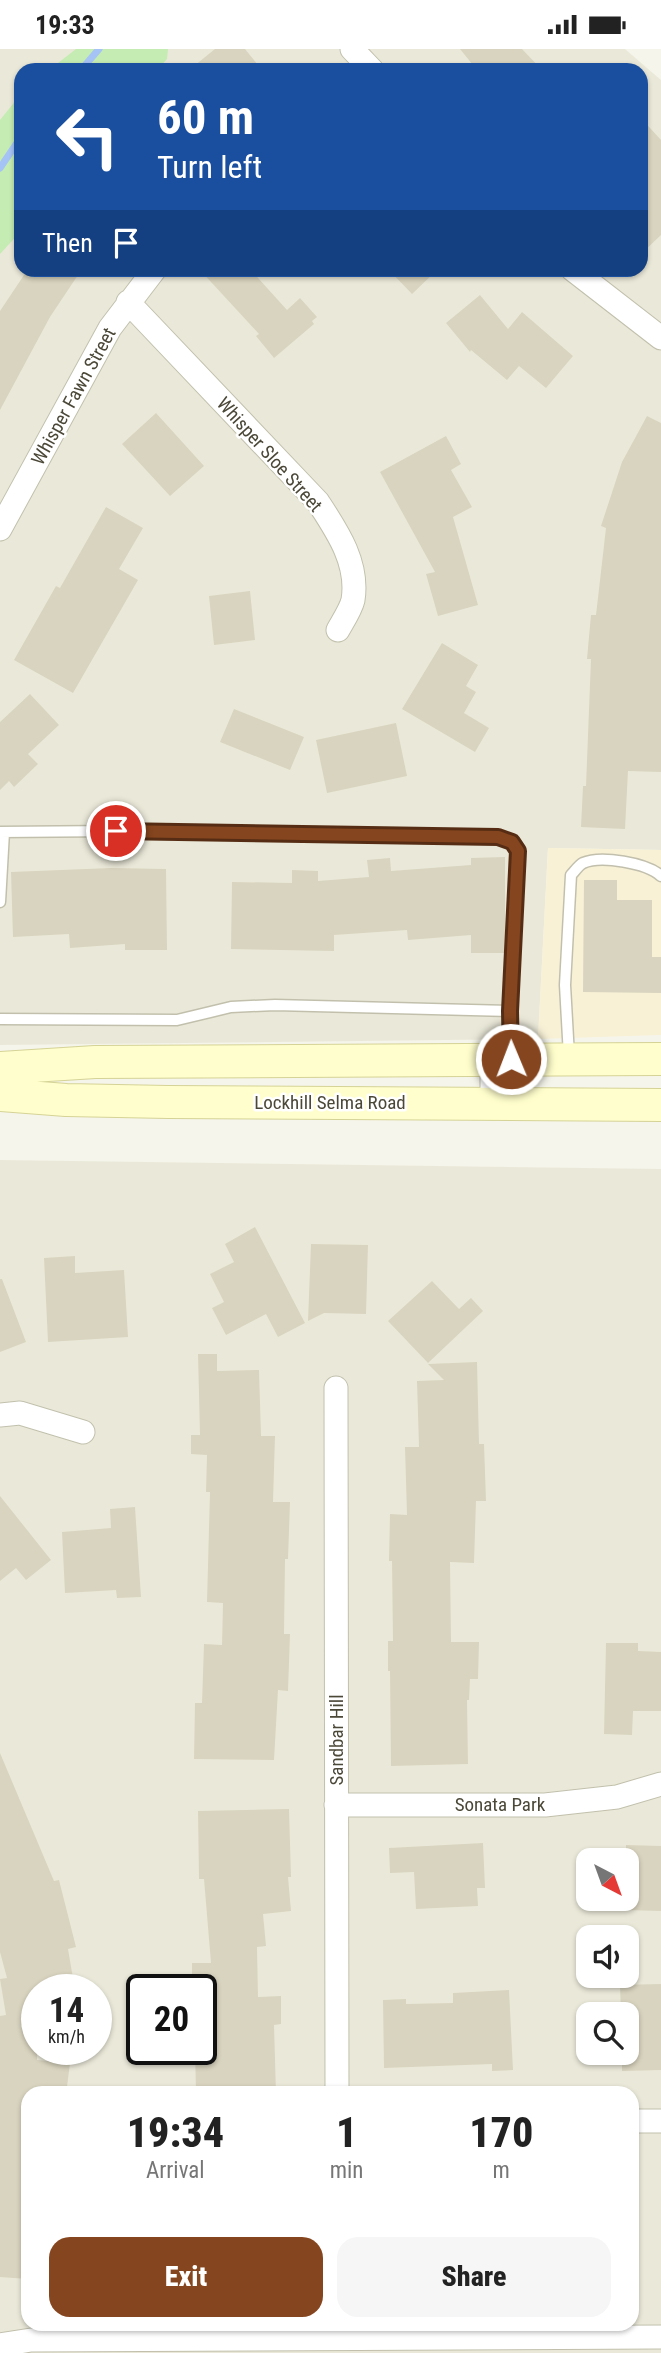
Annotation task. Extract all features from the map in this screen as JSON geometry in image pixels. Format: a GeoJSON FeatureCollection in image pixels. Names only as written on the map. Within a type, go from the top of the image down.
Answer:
{"type":"FeatureCollection","features":[{"type":"Feature","properties":{"kind":"main road"},"geometry":{"type":"LineString","coordinates":[[0,1068],[95,1062],[661,1059]]}},
{"type":"Feature","properties":{"kind":"main road","name":"Lockhill Selma Road"},"geometry":{"type":"LineString","coordinates":[[0,1095],[66,1100],[168,1102],[661,1105]]}},
{"type":"Feature","properties":{"kind":"street","name":"Whisper Fawn Street"},"geometry":{"type":"LineString","coordinates":[[0,529],[110,328],[148,277]]}},
{"type":"Feature","properties":{"kind":"street"},"geometry":{"type":"LineString","coordinates":[[582,277],[661,338]]}},
{"type":"Feature","properties":{"kind":"street","name":"Whisper Sloe Street"},"geometry":{"type":"LineString","coordinates":[[128,302],[318,502],[341,538],[353,570],[353,601],[338,630]]}},
{"type":"Feature","properties":{"kind":"street"},"geometry":{"type":"LineString","coordinates":[[492,1103],[501,1059]]}},
{"type":"Feature","properties":{"kind":"street","name":"Sandbar Hill"},"geometry":{"type":"LineString","coordinates":[[336,1388],[337,2086]]}},
{"type":"Feature","properties":{"kind":"street"},"geometry":{"type":"LineString","coordinates":[[0,1415],[20,1413],[83,1432]]}},
{"type":"Feature","properties":{"kind":"street","name":"Sonata Park"},"geometry":{"type":"LineString","coordinates":[[336,1805],[545,1805],[617,1797],[661,1784]]}},
{"type":"Feature","properties":{"kind":"street"},"geometry":{"type":"LineString","coordinates":[[639,2121],[661,2121]]}},
{"type":"Feature","properties":{"kind":"street"},"geometry":{"type":"LineString","coordinates":[[0,2345],[32,2340],[129,2347],[535,2331]]}},
{"type":"Feature","properties":{"kind":"street"},"geometry":{"type":"LineString","coordinates":[[574,2331],[661,2337]]}},
{"type":"Feature","properties":{"kind":"lane"},"geometry":{"type":"LineString","coordinates":[[0,902],[2,832],[116,831],[498,837],[512,842],[518,851],[510,1011],[501,1059]]}},
{"type":"Feature","properties":{"kind":"lane"},"geometry":{"type":"LineString","coordinates":[[569,1059],[565,985],[570,875],[584,863],[622,860],[656,871],[661,876]]}},
{"type":"Feature","properties":{"kind":"lane"},"geometry":{"type":"LineString","coordinates":[[0,1020],[177,1020],[232,1007],[275,1005],[510,1011]]}},
{"type":"Feature","properties":{"kind":"shaded area"},"geometry":{"type":"Polygon","coordinates":[[[0,49],[625,49],[641,63],[14,63],[14,277],[648,277],[648,69],[661,80],[661,850],[548,848],[538,1039],[0,1045],[0,49]]]}},
{"type":"Feature","properties":{"kind":"shaded area"},"geometry":{"type":"Polygon","coordinates":[[[548,848],[661,850],[661,1035],[538,1039],[548,848]]]}},
{"type":"Feature","properties":{"kind":"shaded area"},"geometry":{"type":"Polygon","coordinates":[[[0,1160],[661,1169],[661,2353],[0,2353],[0,1160]]]}},
{"type":"Feature","properties":{"kind":"green space"},"geometry":{"type":"Polygon","coordinates":[[[76,49],[168,49],[167,59],[163,63],[58,63],[76,49]]]}},
{"type":"Feature","properties":{"kind":"green space"},"geometry":{"type":"Polygon","coordinates":[[[14,103],[14,239],[0,254],[0,120],[14,103]]]}},
{"type":"Feature","properties":{"kind":"building"},"geometry":{"type":"Polygon","coordinates":[[[215,49],[245,49],[256,63],[198,63],[215,49]]]}},
{"type":"Feature","properties":{"kind":"building"},"geometry":{"type":"Polygon","coordinates":[[[460,49],[522,49],[535,63],[471,63],[460,49]]]}},
{"type":"Feature","properties":{"kind":"building"},"geometry":{"type":"Polygon","coordinates":[[[648,126],[661,140],[661,235],[648,247],[648,126]]]}},
{"type":"Feature","properties":{"kind":"building"},"geometry":{"type":"Polygon","coordinates":[[[23,277],[77,277],[50,317],[0,410],[0,311],[23,277]]]}},
{"type":"Feature","properties":{"kind":"building"},"geometry":{"type":"Polygon","coordinates":[[[206,277],[257,277],[287,310],[300,298],[317,317],[312,321],[314,324],[274,358],[256,336],[259,334],[206,277]]]}},
{"type":"Feature","properties":{"kind":"building"},"geometry":{"type":"Polygon","coordinates":[[[396,277],[430,277],[412,294],[396,277]]]}},
{"type":"Feature","properties":{"kind":"building"},"geometry":{"type":"Polygon","coordinates":[[[480,295],[508,329],[522,312],[573,356],[546,388],[519,366],[507,380],[471,350],[470,352],[446,323],[480,295]]]}},
{"type":"Feature","properties":{"kind":"building"},"geometry":{"type":"Polygon","coordinates":[[[156,413],[204,466],[170,496],[122,444],[156,413]]]}},
{"type":"Feature","properties":{"kind":"building"},"geometry":{"type":"Polygon","coordinates":[[[647,416],[661,423],[661,772],[628,771],[625,829],[581,827],[583,786],[586,786],[591,659],[587,659],[591,615],[596,615],[606,528],[601,526],[622,462],[647,416]]]}},
{"type":"Feature","properties":{"kind":"building"},"geometry":{"type":"Polygon","coordinates":[[[446,436],[461,464],[451,470],[472,507],[453,517],[478,605],[438,616],[426,574],[435,572],[380,472],[446,436]]]}},
{"type":"Feature","properties":{"kind":"building"},"geometry":{"type":"Polygon","coordinates":[[[106,507],[143,528],[119,569],[138,580],[73,693],[14,660],[56,586],[60,588],[106,507]]]}},
{"type":"Feature","properties":{"kind":"building"},"geometry":{"type":"Polygon","coordinates":[[[250,591],[255,640],[214,645],[209,596],[250,591]]]}},
{"type":"Feature","properties":{"kind":"building"},"geometry":{"type":"Polygon","coordinates":[[[442,643],[478,665],[466,686],[476,692],[464,713],[489,728],[475,752],[402,709],[442,643]]]}},
{"type":"Feature","properties":{"kind":"building"},"geometry":{"type":"Polygon","coordinates":[[[30,694],[59,725],[28,754],[38,764],[14,787],[9,781],[0,790],[0,722],[30,694]]]}},
{"type":"Feature","properties":{"kind":"building"},"geometry":{"type":"Polygon","coordinates":[[[234,709],[304,737],[290,770],[220,742],[234,709]]]}},
{"type":"Feature","properties":{"kind":"building"},"geometry":{"type":"Polygon","coordinates":[[[396,723],[407,776],[327,793],[316,740],[396,723]]]}},
{"type":"Feature","properties":{"kind":"building"},"geometry":{"type":"Polygon","coordinates":[[[505,857],[505,953],[471,953],[471,935],[408,940],[407,930],[334,935],[334,951],[231,949],[232,882],[292,883],[292,870],[318,871],[318,881],[369,877],[367,860],[390,858],[391,871],[471,865],[471,858],[505,857]]]}},
{"type":"Feature","properties":{"kind":"building"},"geometry":{"type":"Polygon","coordinates":[[[166,869],[167,950],[125,950],[125,944],[70,948],[69,934],[13,937],[11,872],[166,869]]]}},
{"type":"Feature","properties":{"kind":"building"},"geometry":{"type":"Polygon","coordinates":[[[584,880],[617,880],[617,900],[652,900],[652,957],[661,957],[661,993],[583,992],[584,880]]]}},
{"type":"Feature","properties":{"kind":"building"},"geometry":{"type":"Polygon","coordinates":[[[255,1227],[305,1323],[278,1337],[266,1314],[226,1335],[212,1308],[224,1302],[210,1274],[234,1262],[225,1244],[255,1227]]]}},
{"type":"Feature","properties":{"kind":"building"},"geometry":{"type":"Polygon","coordinates":[[[311,1244],[368,1245],[366,1314],[324,1313],[308,1321],[311,1244]]]}},
{"type":"Feature","properties":{"kind":"building"},"geometry":{"type":"Polygon","coordinates":[[[75,1256],[75,1273],[124,1270],[128,1337],[48,1342],[44,1258],[75,1256]]]}},
{"type":"Feature","properties":{"kind":"building"},"geometry":{"type":"Polygon","coordinates":[[[0,1279],[26,1342],[0,1352],[0,1279]]]}},
{"type":"Feature","properties":{"kind":"building"},"geometry":{"type":"Polygon","coordinates":[[[432,1281],[459,1309],[471,1298],[483,1311],[428,1363],[388,1321],[432,1281]]]}},
{"type":"Feature","properties":{"kind":"building"},"geometry":{"type":"Polygon","coordinates":[[[198,1354],[217,1354],[217,1371],[259,1370],[261,1436],[275,1436],[273,1502],[290,1502],[288,1559],[285,1559],[284,1634],[290,1634],[288,1691],[278,1690],[274,1760],[194,1759],[195,1703],[202,1703],[204,1644],[222,1645],[223,1603],[207,1602],[210,1492],[206,1492],[207,1455],[191,1454],[191,1435],[200,1435],[198,1354]]]}},
{"type":"Feature","properties":{"kind":"building"},"geometry":{"type":"Polygon","coordinates":[[[477,1362],[479,1444],[484,1444],[486,1501],[476,1501],[474,1563],[450,1562],[451,1642],[479,1642],[478,1679],[470,1679],[467,1700],[468,1764],[391,1766],[388,1671],[388,1641],[393,1641],[392,1561],[389,1561],[390,1514],[407,1515],[405,1447],[419,1447],[417,1381],[444,1380],[428,1364],[477,1362]]]}},
{"type":"Feature","properties":{"kind":"building"},"geometry":{"type":"Polygon","coordinates":[[[0,1496],[51,1560],[26,1580],[16,1568],[0,1581],[0,1496]]]}},
{"type":"Feature","properties":{"kind":"building"},"geometry":{"type":"Polygon","coordinates":[[[135,1507],[141,1597],[117,1598],[116,1590],[65,1593],[62,1532],[111,1528],[110,1509],[135,1507]]]}},
{"type":"Feature","properties":{"kind":"building"},"geometry":{"type":"Polygon","coordinates":[[[606,1643],[638,1643],[638,1651],[661,1652],[661,1711],[633,1711],[632,1735],[604,1734],[606,1643]]]}},
{"type":"Feature","properties":{"kind":"building"},"geometry":{"type":"Polygon","coordinates":[[[0,1753],[54,1881],[59,1880],[76,1947],[68,1949],[72,1974],[21,1974],[21,2065],[70,2065],[67,2086],[21,2086],[21,2278],[0,2277],[0,2016],[6,2015],[0,1979],[7,1978],[0,1952],[0,1753]]]}},
{"type":"Feature","properties":{"kind":"building"},"geometry":{"type":"Polygon","coordinates":[[[289,1809],[291,1877],[288,1877],[291,1911],[263,1914],[266,1946],[257,1947],[258,1997],[281,1996],[281,2024],[274,2025],[276,2086],[196,2086],[195,2065],[217,2065],[217,1974],[192,1974],[192,1963],[211,1963],[204,1879],[199,1879],[198,1811],[289,1809]]]}},
{"type":"Feature","properties":{"kind":"building"},"geometry":{"type":"Polygon","coordinates":[[[483,1843],[485,1888],[477,1888],[478,1906],[416,1909],[414,1872],[390,1873],[389,1848],[483,1843]]]}},
{"type":"Feature","properties":{"kind":"building"},"geometry":{"type":"Polygon","coordinates":[[[626,1845],[661,1846],[661,1911],[639,1910],[639,1848],[626,1848],[626,1845]]]}},
{"type":"Feature","properties":{"kind":"building"},"geometry":{"type":"Polygon","coordinates":[[[661,1984],[661,2070],[622,2071],[622,2065],[639,2065],[639,2002],[621,2002],[620,1988],[639,1988],[639,1985],[661,1984]]]}},
{"type":"Feature","properties":{"kind":"building"},"geometry":{"type":"Polygon","coordinates":[[[509,1990],[513,2070],[492,2071],[492,2064],[384,2068],[383,2000],[406,1999],[406,2004],[453,2003],[453,1993],[509,1990]]]}},
{"type":"Feature","properties":{"kind":"waterway"},"geometry":{"type":"LineString","coordinates":[[87,63],[99,49]]}},
{"type":"Feature","properties":{"kind":"waterway"},"geometry":{"type":"LineString","coordinates":[[0,168],[14,147]]}},
{"type":"Feature","properties":{"kind":"route"},"geometry":{"type":"LineString","coordinates":[[116,831],[498,837],[512,842],[518,851],[510,1011],[511,1059]]}}]}
